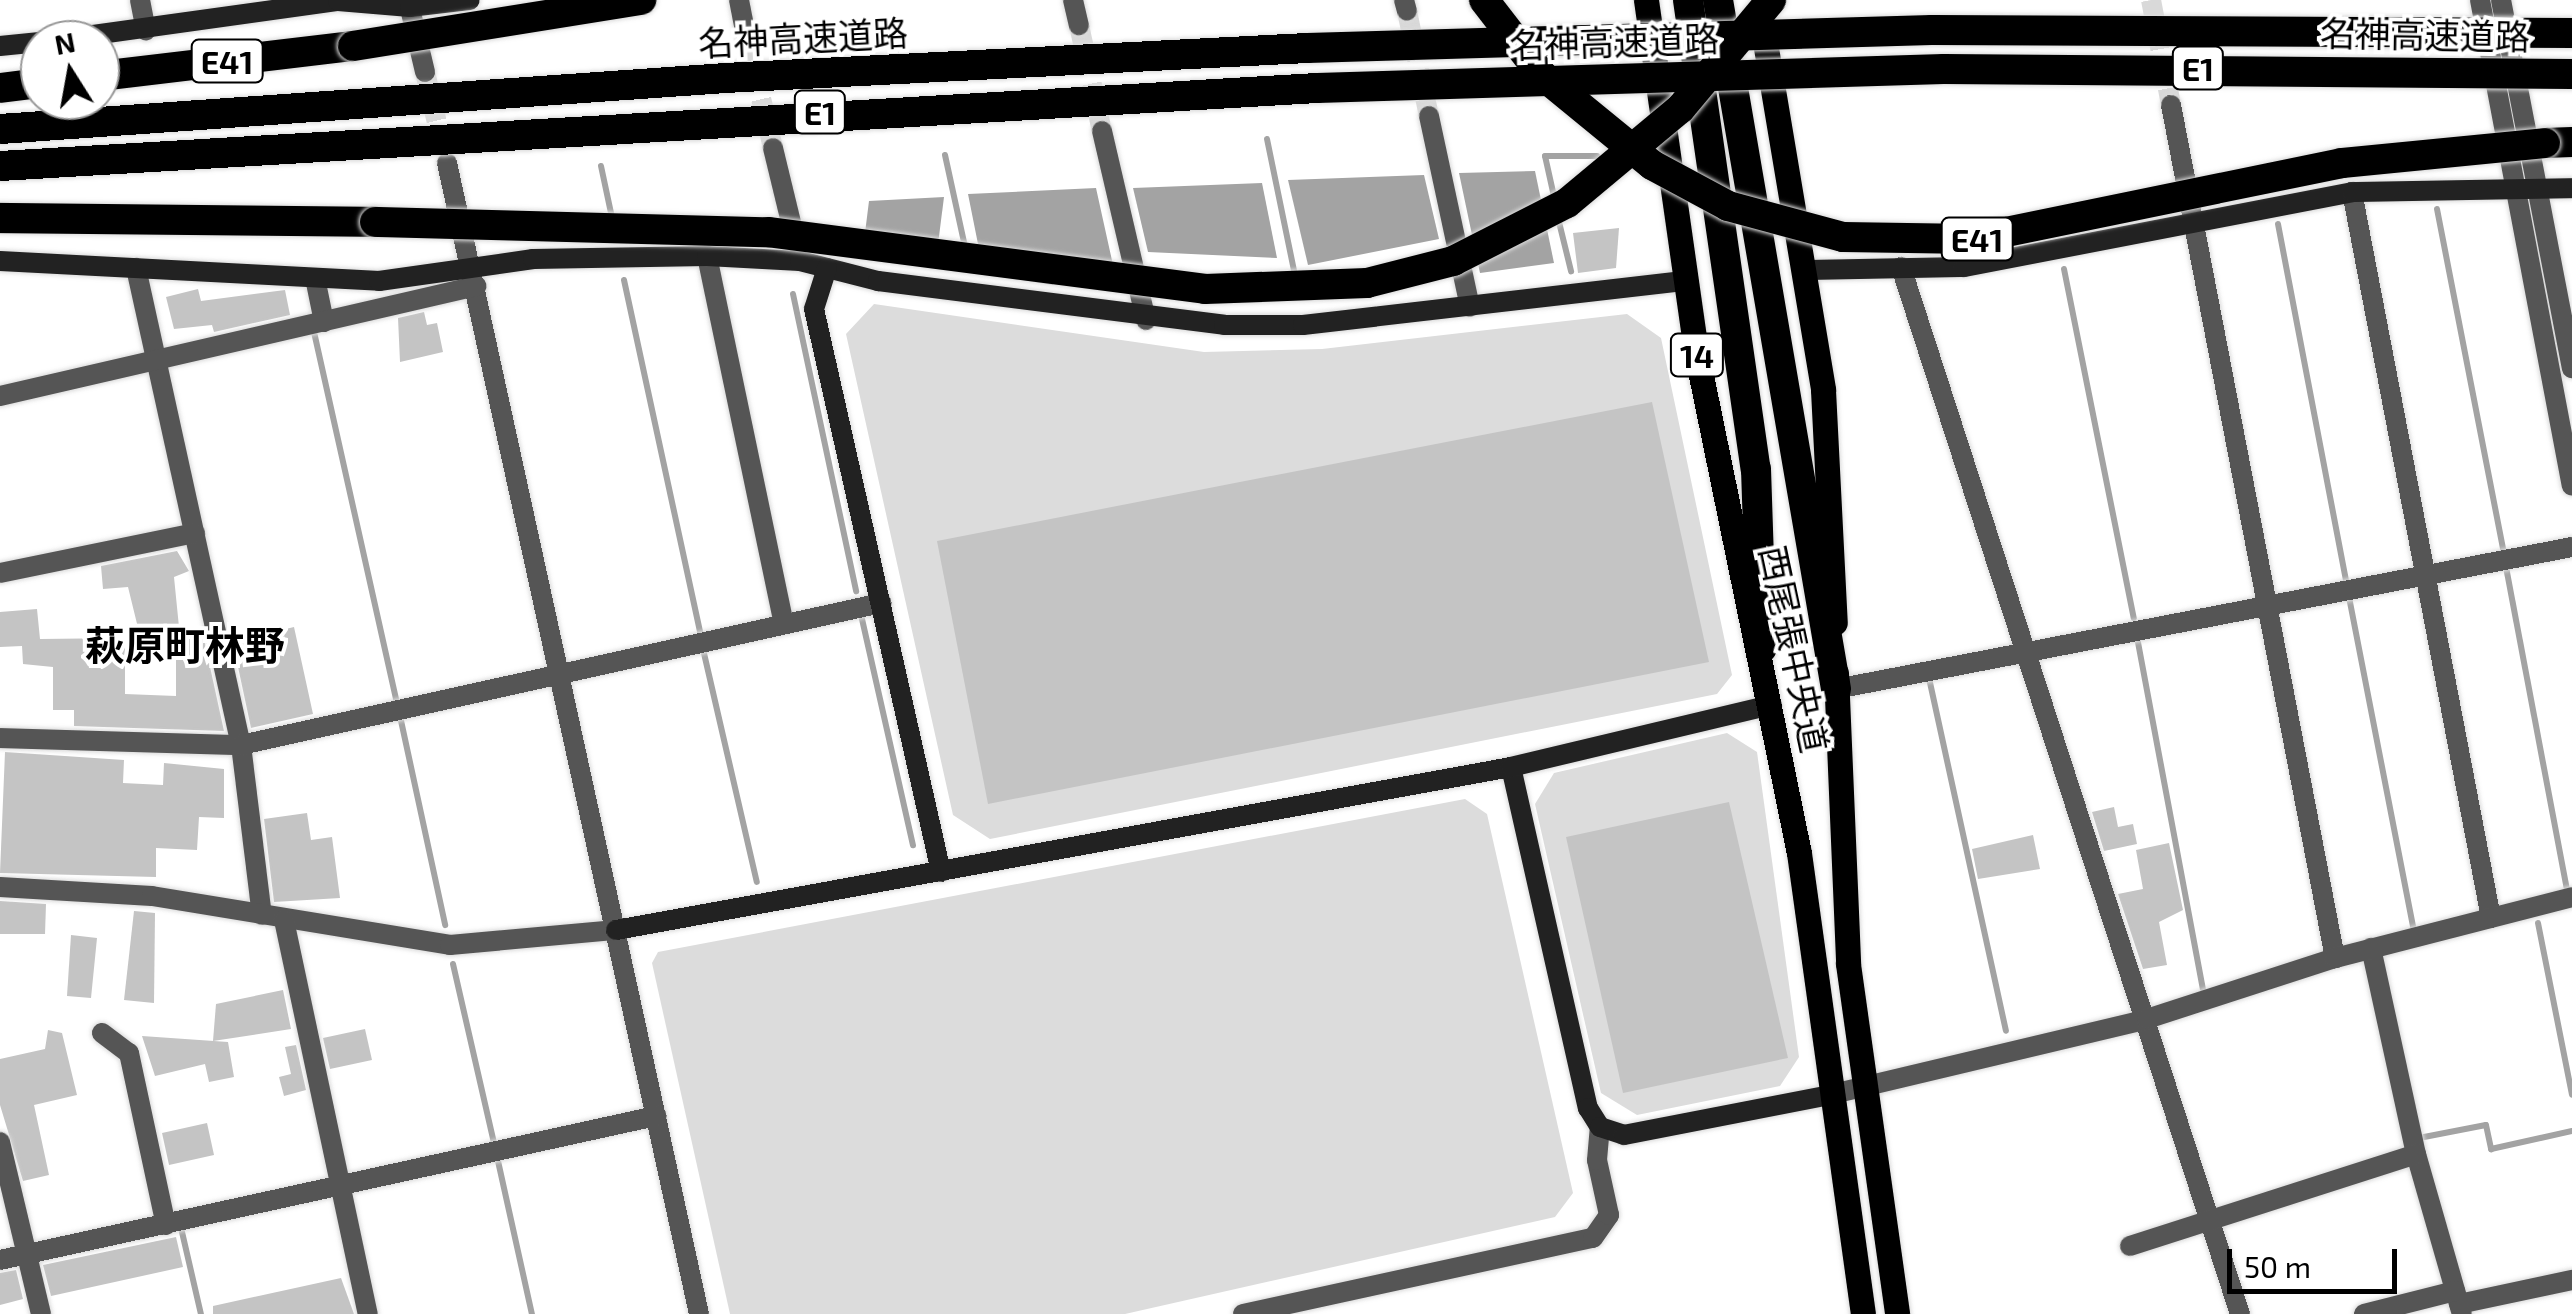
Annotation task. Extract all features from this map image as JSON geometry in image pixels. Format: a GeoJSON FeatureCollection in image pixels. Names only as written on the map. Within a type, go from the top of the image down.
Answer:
{"type":"FeatureCollection","features":[{"type":"Feature","properties":{"kind":"highway","name":"E41"},"geometry":{"type":"LineString","coordinates":[[120,74],[354,46],[641,0]]}},
{"type":"Feature","properties":{"kind":"highway","name":"E41"},"geometry":{"type":"LineString","coordinates":[[1484,0],[1542,76],[1652,165],[1728,206],[1843,237],[1972,239],[2342,164],[2559,142]]}},
{"type":"Feature","properties":{"kind":"highway"},"geometry":{"type":"LineString","coordinates":[[1688,0],[1756,470],[1762,648]]}},
{"type":"Feature","properties":{"kind":"highway"},"geometry":{"type":"LineString","coordinates":[[1718,0],[1836,689]]}},
{"type":"Feature","properties":{"kind":"highway"},"geometry":{"type":"LineString","coordinates":[[0,218],[768,232],[1205,289],[1367,283],[1452,261],[1567,204],[1680,109],[1771,0]]}},
{"type":"Feature","properties":{"kind":"highway","name":"名神高速道路"},"geometry":{"type":"LineString","coordinates":[[0,129],[725,78],[1307,48],[1970,29],[2572,33]]}},
{"type":"Feature","properties":{"kind":"highway","name":"名神高速道路"},"geometry":{"type":"LineString","coordinates":[[0,166],[751,116],[1355,86],[1944,69],[2572,74]]}},
{"type":"Feature","properties":{"kind":"main road","name":"西尾張中央道"},"geometry":{"type":"LineString","coordinates":[[1646,0],[1685,281],[1772,705],[1862,1314]]}},
{"type":"Feature","properties":{"kind":"main road","name":"西尾張中央道"},"geometry":{"type":"LineString","coordinates":[[1758,0],[1805,270],[1830,468],[1836,689],[1862,1087],[1897,1314]]}},
{"type":"Feature","properties":{"kind":"street"},"geometry":{"type":"LineString","coordinates":[[140,0],[146,30]]}},
{"type":"Feature","properties":{"kind":"street"},"geometry":{"type":"LineString","coordinates":[[120,33],[338,2],[470,0]]}},
{"type":"Feature","properties":{"kind":"street"},"geometry":{"type":"LineString","coordinates":[[740,0],[748,41]]}},
{"type":"Feature","properties":{"kind":"street"},"geometry":{"type":"LineString","coordinates":[[1073,0],[1078,25]]}},
{"type":"Feature","properties":{"kind":"street"},"geometry":{"type":"LineString","coordinates":[[2480,0],[2572,368]]}},
{"type":"Feature","properties":{"kind":"street"},"geometry":{"type":"LineString","coordinates":[[2501,0],[2572,485]]}},
{"type":"Feature","properties":{"kind":"street"},"geometry":{"type":"LineString","coordinates":[[409,3],[425,72]]}},
{"type":"Feature","properties":{"kind":"street"},"geometry":{"type":"LineString","coordinates":[[2171,104],[2336,958]]}},
{"type":"Feature","properties":{"kind":"street"},"geometry":{"type":"LineString","coordinates":[[1429,116],[1470,307]]}},
{"type":"Feature","properties":{"kind":"street"},"geometry":{"type":"LineString","coordinates":[[1102,131],[1146,320]]}},
{"type":"Feature","properties":{"kind":"street"},"geometry":{"type":"LineString","coordinates":[[773,148],[800,261]]}},
{"type":"Feature","properties":{"kind":"street"},"geometry":{"type":"LineString","coordinates":[[447,163],[699,1314]]}},
{"type":"Feature","properties":{"kind":"street"},"geometry":{"type":"LineString","coordinates":[[1805,270],[2024,257],[2192,220],[2352,192],[2572,188]]}},
{"type":"Feature","properties":{"kind":"street"},"geometry":{"type":"LineString","coordinates":[[2352,192],[2492,918]]}},
{"type":"Feature","properties":{"kind":"street"},"geometry":{"type":"LineString","coordinates":[[0,261],[379,281],[707,256],[800,261],[1146,320],[1303,326],[1685,281]]}},
{"type":"Feature","properties":{"kind":"street"},"geometry":{"type":"LineString","coordinates":[[707,256],[784,623]]}},
{"type":"Feature","properties":{"kind":"street"},"geometry":{"type":"LineString","coordinates":[[1901,267],[2024,653],[2148,1020],[2240,1314]]}},
{"type":"Feature","properties":{"kind":"street"},"geometry":{"type":"LineString","coordinates":[[136,268],[242,745],[262,916]]}},
{"type":"Feature","properties":{"kind":"street"},"geometry":{"type":"LineString","coordinates":[[828,268],[814,310],[941,872]]}},
{"type":"Feature","properties":{"kind":"street"},"geometry":{"type":"LineString","coordinates":[[0,396],[324,322],[474,275]]}},
{"type":"Feature","properties":{"kind":"street"},"geometry":{"type":"LineString","coordinates":[[315,278],[324,322]]}},
{"type":"Feature","properties":{"kind":"street"},"geometry":{"type":"LineString","coordinates":[[0,573],[194,533]]}},
{"type":"Feature","properties":{"kind":"street"},"geometry":{"type":"LineString","coordinates":[[1836,689],[2572,548]]}},
{"type":"Feature","properties":{"kind":"street"},"geometry":{"type":"LineString","coordinates":[[0,738],[242,745],[881,603]]}},
{"type":"Feature","properties":{"kind":"street"},"geometry":{"type":"LineString","coordinates":[[0,887],[152,896],[450,945],[616,930],[1510,767],[1772,705]]}},
{"type":"Feature","properties":{"kind":"street"},"geometry":{"type":"LineString","coordinates":[[1243,1314],[1593,1238],[1609,1215],[1597,1160],[1600,1127],[1588,1108],[1510,767]]}},
{"type":"Feature","properties":{"kind":"street"},"geometry":{"type":"LineString","coordinates":[[1600,1127],[1624,1135],[1829,1095],[2148,1020],[2336,958],[2572,897]]}},
{"type":"Feature","properties":{"kind":"street"},"geometry":{"type":"LineString","coordinates":[[284,920],[368,1314]]}},
{"type":"Feature","properties":{"kind":"street"},"geometry":{"type":"LineString","coordinates":[[2371,948],[2416,1154],[2459,1303]]}},
{"type":"Feature","properties":{"kind":"street"},"geometry":{"type":"LineString","coordinates":[[102,1033],[129,1053],[166,1225]]}},
{"type":"Feature","properties":{"kind":"street"},"geometry":{"type":"LineString","coordinates":[[0,1260],[656,1116]]}},
{"type":"Feature","properties":{"kind":"street"},"geometry":{"type":"LineString","coordinates":[[0,1142],[4,1178],[40,1314]]}},
{"type":"Feature","properties":{"kind":"street"},"geometry":{"type":"LineString","coordinates":[[2130,1246],[2416,1154]]}},
{"type":"Feature","properties":{"kind":"street"},"geometry":{"type":"LineString","coordinates":[[2364,1314],[2459,1303],[2572,1280]]}},
{"type":"Feature","properties":{"kind":"shaded area"},"geometry":{"type":"Polygon","coordinates":[[[1535,171],[1554,263],[1480,273],[1459,173],[1535,171]]]}},
{"type":"Feature","properties":{"kind":"shaded area"},"geometry":{"type":"Polygon","coordinates":[[[1424,175],[1439,239],[1308,265],[1288,180],[1424,175]]]}},
{"type":"Feature","properties":{"kind":"shaded area"},"geometry":{"type":"Polygon","coordinates":[[[1262,183],[1277,258],[1148,252],[1133,188],[1262,183]]]}},
{"type":"Feature","properties":{"kind":"shaded area"},"geometry":{"type":"Polygon","coordinates":[[[1096,188],[1113,265],[1059,257],[1053,285],[984,274],[968,194],[1096,188]]]}},
{"type":"Feature","properties":{"kind":"shaded area"},"geometry":{"type":"Polygon","coordinates":[[[944,197],[936,260],[863,249],[869,201],[944,197]]]}},
{"type":"Feature","properties":{"kind":"shaded area"},"geometry":{"type":"Polygon","coordinates":[[[874,304],[1204,352],[1322,349],[1627,314],[1661,338],[1732,675],[1717,694],[990,839],[953,815],[846,334],[874,304]]]}},
{"type":"Feature","properties":{"kind":"shaded area"},"geometry":{"type":"Polygon","coordinates":[[[1727,733],[1757,752],[1799,1057],[1780,1086],[1637,1115],[1601,1093],[1535,804],[1554,773],[1727,733]]]}},
{"type":"Feature","properties":{"kind":"shaded area"},"geometry":{"type":"Polygon","coordinates":[[[1465,799],[1487,814],[1573,1193],[1555,1217],[1125,1314],[730,1314],[652,963],[658,952],[1465,799]]]}},
{"type":"Feature","properties":{"kind":"building"},"geometry":{"type":"Polygon","coordinates":[[[1619,228],[1616,268],[1578,273],[1573,233],[1619,228]]]}},
{"type":"Feature","properties":{"kind":"building"},"geometry":{"type":"Polygon","coordinates":[[[198,289],[201,301],[285,290],[290,315],[214,332],[212,325],[174,329],[166,297],[198,289]]]}},
{"type":"Feature","properties":{"kind":"building"},"geometry":{"type":"Polygon","coordinates":[[[424,312],[427,325],[437,323],[443,352],[400,362],[398,318],[424,312]]]}},
{"type":"Feature","properties":{"kind":"building"},"geometry":{"type":"Polygon","coordinates":[[[1652,402],[1709,662],[988,804],[937,541],[1652,402]]]}},
{"type":"Feature","properties":{"kind":"building"},"geometry":{"type":"Polygon","coordinates":[[[177,551],[189,571],[174,577],[179,627],[202,630],[224,731],[74,726],[74,710],[53,710],[53,667],[23,664],[22,646],[0,647],[0,612],[37,609],[40,639],[125,638],[125,694],[176,696],[176,628],[140,636],[128,587],[103,589],[101,566],[177,551]]]}},
{"type":"Feature","properties":{"kind":"building"},"geometry":{"type":"Polygon","coordinates":[[[294,627],[313,714],[251,728],[231,634],[240,640],[294,627]]]}},
{"type":"Feature","properties":{"kind":"building"},"geometry":{"type":"Polygon","coordinates":[[[5,752],[124,760],[123,783],[163,785],[164,763],[224,769],[224,818],[199,817],[197,850],[156,848],[156,877],[0,873],[5,752]]]}},
{"type":"Feature","properties":{"kind":"building"},"geometry":{"type":"Polygon","coordinates":[[[1729,802],[1788,1058],[1623,1093],[1566,837],[1729,802]]]}},
{"type":"Feature","properties":{"kind":"building"},"geometry":{"type":"Polygon","coordinates":[[[2114,807],[2118,827],[2133,824],[2137,844],[2104,851],[2092,812],[2114,807]]]}},
{"type":"Feature","properties":{"kind":"building"},"geometry":{"type":"Polygon","coordinates":[[[307,813],[311,840],[332,837],[340,898],[274,902],[264,819],[307,813]]]}},
{"type":"Feature","properties":{"kind":"building"},"geometry":{"type":"Polygon","coordinates":[[[2033,835],[2040,869],[1978,879],[1972,849],[2033,835]]]}},
{"type":"Feature","properties":{"kind":"building"},"geometry":{"type":"Polygon","coordinates":[[[2169,843],[2183,910],[2159,922],[2167,965],[2143,969],[2118,894],[2143,889],[2136,850],[2169,843]]]}},
{"type":"Feature","properties":{"kind":"building"},"geometry":{"type":"Polygon","coordinates":[[[0,901],[46,904],[45,934],[0,934],[0,901]]]}},
{"type":"Feature","properties":{"kind":"building"},"geometry":{"type":"Polygon","coordinates":[[[134,911],[155,913],[154,1003],[124,1000],[134,911]]]}},
{"type":"Feature","properties":{"kind":"building"},"geometry":{"type":"Polygon","coordinates":[[[71,935],[97,938],[91,998],[67,996],[71,935]]]}},
{"type":"Feature","properties":{"kind":"building"},"geometry":{"type":"Polygon","coordinates":[[[283,990],[291,1029],[213,1041],[216,1004],[283,990]]]}},
{"type":"Feature","properties":{"kind":"building"},"geometry":{"type":"Polygon","coordinates":[[[365,1029],[372,1060],[330,1069],[323,1038],[365,1029]]]}},
{"type":"Feature","properties":{"kind":"building"},"geometry":{"type":"Polygon","coordinates":[[[48,1030],[62,1033],[77,1095],[34,1105],[49,1175],[23,1181],[0,1105],[0,1059],[45,1049],[48,1030]]]}},
{"type":"Feature","properties":{"kind":"building"},"geometry":{"type":"Polygon","coordinates":[[[142,1036],[228,1042],[234,1077],[209,1082],[205,1064],[155,1076],[142,1036]]]}},
{"type":"Feature","properties":{"kind":"building"},"geometry":{"type":"Polygon","coordinates":[[[296,1045],[306,1090],[284,1096],[279,1077],[291,1074],[285,1047],[296,1045]]]}},
{"type":"Feature","properties":{"kind":"building"},"geometry":{"type":"Polygon","coordinates":[[[207,1123],[214,1155],[169,1165],[162,1133],[207,1123]]]}},
{"type":"Feature","properties":{"kind":"building"},"geometry":{"type":"Polygon","coordinates":[[[176,1237],[183,1267],[51,1296],[43,1265],[176,1237]]]}},
{"type":"Feature","properties":{"kind":"building"},"geometry":{"type":"Polygon","coordinates":[[[16,1270],[23,1299],[0,1305],[0,1273],[16,1270]]]}},
{"type":"Feature","properties":{"kind":"building"},"geometry":{"type":"Polygon","coordinates":[[[341,1278],[354,1314],[213,1314],[213,1306],[341,1278]]]}},
{"type":"Feature","properties":{"kind":"waterway"},"geometry":{"type":"LineString","coordinates":[[1267,139],[1294,271]]}},
{"type":"Feature","properties":{"kind":"waterway"},"geometry":{"type":"LineString","coordinates":[[945,155],[965,247]]}},
{"type":"Feature","properties":{"kind":"waterway"},"geometry":{"type":"LineString","coordinates":[[1555,201],[1545,156],[1597,156]]}},
{"type":"Feature","properties":{"kind":"waterway"},"geometry":{"type":"LineString","coordinates":[[601,166],[611,213]]}},
{"type":"Feature","properties":{"kind":"waterway"},"geometry":{"type":"LineString","coordinates":[[2437,209],[2503,550]]}},
{"type":"Feature","properties":{"kind":"waterway"},"geometry":{"type":"LineString","coordinates":[[1558,218],[1571,271]]}},
{"type":"Feature","properties":{"kind":"waterway"},"geometry":{"type":"LineString","coordinates":[[2278,224],[2346,582]]}},
{"type":"Feature","properties":{"kind":"waterway"},"geometry":{"type":"LineString","coordinates":[[2064,269],[2134,618]]}},
{"type":"Feature","properties":{"kind":"waterway"},"geometry":{"type":"LineString","coordinates":[[624,280],[701,637]]}},
{"type":"Feature","properties":{"kind":"waterway"},"geometry":{"type":"LineString","coordinates":[[793,294],[856,591]]}},
{"type":"Feature","properties":{"kind":"waterway"},"geometry":{"type":"LineString","coordinates":[[314,332],[397,702]]}},
{"type":"Feature","properties":{"kind":"waterway"},"geometry":{"type":"LineString","coordinates":[[2506,567],[2567,889]]}},
{"type":"Feature","properties":{"kind":"waterway"},"geometry":{"type":"LineString","coordinates":[[2349,597],[2413,927]]}},
{"type":"Feature","properties":{"kind":"waterway"},"geometry":{"type":"LineString","coordinates":[[862,619],[913,845]]}},
{"type":"Feature","properties":{"kind":"waterway"},"geometry":{"type":"LineString","coordinates":[[2137,637],[2203,989]]}},
{"type":"Feature","properties":{"kind":"waterway"},"geometry":{"type":"LineString","coordinates":[[703,649],[757,882]]}},
{"type":"Feature","properties":{"kind":"waterway"},"geometry":{"type":"LineString","coordinates":[[1929,678],[2006,1031]]}},
{"type":"Feature","properties":{"kind":"waterway"},"geometry":{"type":"LineString","coordinates":[[400,716],[445,925]]}},
{"type":"Feature","properties":{"kind":"waterway"},"geometry":{"type":"LineString","coordinates":[[2538,923],[2572,1095]]}},
{"type":"Feature","properties":{"kind":"waterway"},"geometry":{"type":"LineString","coordinates":[[453,964],[494,1143]]}},
{"type":"Feature","properties":{"kind":"waterway"},"geometry":{"type":"LineString","coordinates":[[2424,1137],[2486,1125],[2491,1149],[2572,1131]]}},
{"type":"Feature","properties":{"kind":"waterway"},"geometry":{"type":"LineString","coordinates":[[498,1161],[532,1314]]}},
{"type":"Feature","properties":{"kind":"waterway"},"geometry":{"type":"LineString","coordinates":[[182,1232],[201,1314]]}},
{"type":"Feature","properties":{"kind":"tunnel"},"geometry":{"type":"LineString","coordinates":[[2151,0],[2171,105]]}},
{"type":"Feature","properties":{"kind":"tunnel"},"geometry":{"type":"LineString","coordinates":[[1407,11],[1429,116]]}},
{"type":"Feature","properties":{"kind":"tunnel"},"geometry":{"type":"LineString","coordinates":[[1079,25],[1102,131]]}},
{"type":"Feature","properties":{"kind":"tunnel"},"geometry":{"type":"LineString","coordinates":[[747,41],[773,148]]}},
{"type":"Feature","properties":{"kind":"tunnel"},"geometry":{"type":"LineString","coordinates":[[425,72],[443,148]]}},
{"type":"Feature","properties":{"kind":"district","name":"萩原町林野"},"geometry":{"type":"Point","coordinates":[185,644]}}]}
